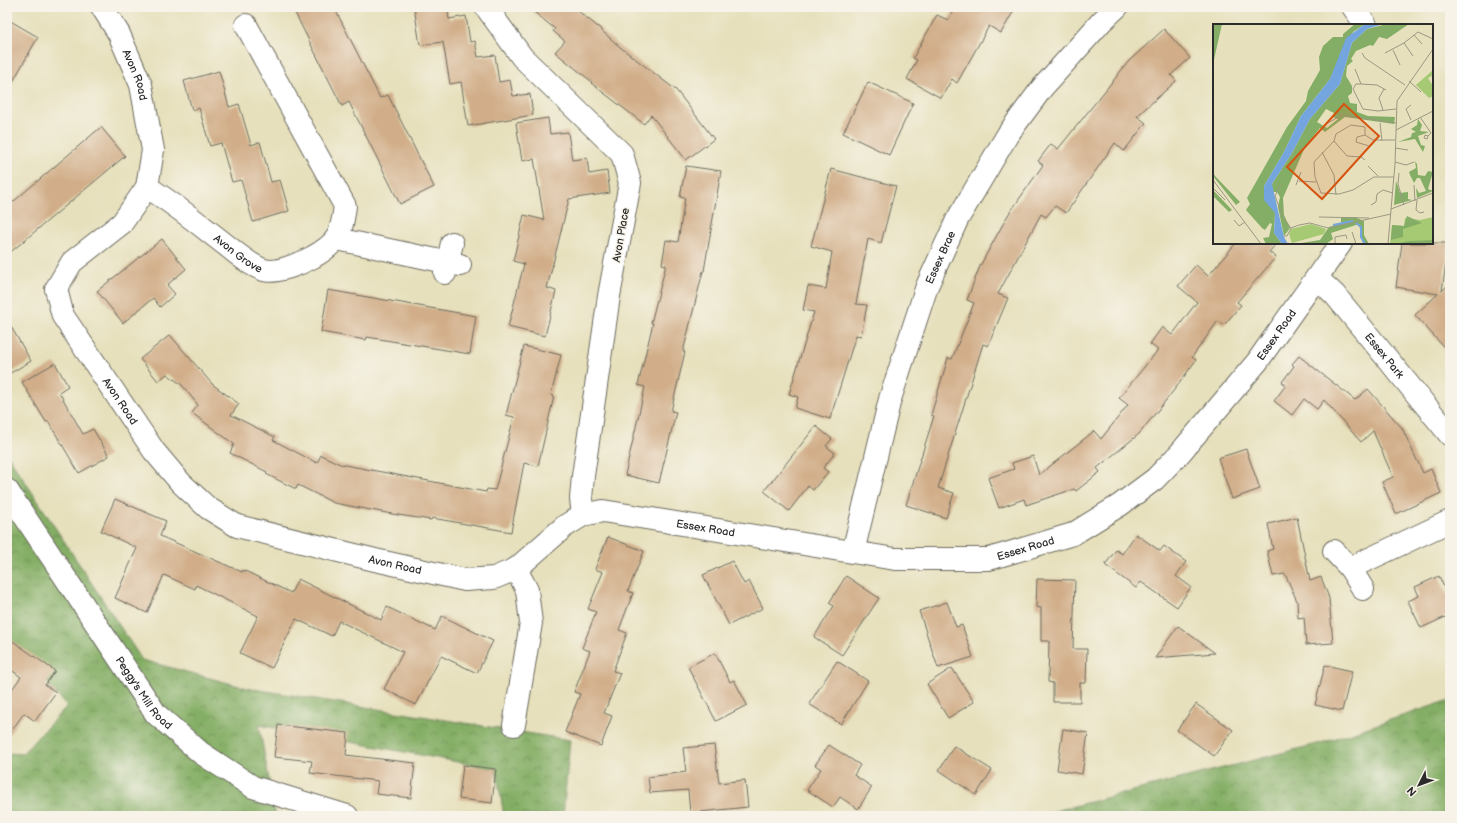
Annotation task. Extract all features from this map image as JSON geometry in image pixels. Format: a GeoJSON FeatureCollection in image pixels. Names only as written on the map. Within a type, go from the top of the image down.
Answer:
{"type":"FeatureCollection","features":[{"type":"Feature","properties":{"kind":"street","name":"Avon Road"},"geometry":{"type":"LineString","coordinates":[[102,7],[119,34],[141,86],[153,150],[148,187],[122,223],[72,262],[56,289],[63,316],[154,451],[181,483],[208,508],[237,526],[375,560],[465,580],[494,578],[516,569],[565,526],[583,515]]}},
{"type":"Feature","properties":{"kind":"street","name":"Avon Place"},"geometry":{"type":"LineString","coordinates":[[486,7],[522,57],[622,154],[630,183],[609,296],[583,476],[581,499],[583,515]]}},
{"type":"Feature","properties":{"kind":"street","name":"Essex Brae"},"geometry":{"type":"LineString","coordinates":[[853,552],[890,399],[927,286],[957,220],[1008,134],[1042,88],[1102,21],[1117,7]]}},
{"type":"Feature","properties":{"kind":"street"},"geometry":{"type":"LineString","coordinates":[[1353,7],[1365,24]]}},
{"type":"Feature","properties":{"kind":"street"},"geometry":{"type":"LineString","coordinates":[[248,40],[345,206],[343,225],[337,239],[451,261]]}},
{"type":"Feature","properties":{"kind":"street","name":"Avon Grove"},"geometry":{"type":"LineString","coordinates":[[148,187],[166,199],[245,260],[264,271],[279,270],[306,261],[325,250],[337,239]]}},
{"type":"Feature","properties":{"kind":"street","name":"Essex Road"},"geometry":{"type":"LineString","coordinates":[[583,515],[603,511],[895,559],[989,559],[1073,534],[1138,492],[1155,479],[1180,453],[1256,362],[1340,244]]}},
{"type":"Feature","properties":{"kind":"street","name":"Essex Park"},"geometry":{"type":"LineString","coordinates":[[1317,278],[1335,295],[1450,435]]}},
{"type":"Feature","properties":{"kind":"street","name":"Peggy's Mill Road"},"geometry":{"type":"LineString","coordinates":[[7,490],[156,714],[201,753],[253,787],[347,816]]}},
{"type":"Feature","properties":{"kind":"street"},"geometry":{"type":"LineString","coordinates":[[1350,568],[1450,521]]}},
{"type":"Feature","properties":{"kind":"street"},"geometry":{"type":"LineString","coordinates":[[1334,551],[1350,568],[1363,589]]}},
{"type":"Feature","properties":{"kind":"street"},"geometry":{"type":"LineString","coordinates":[[514,725],[531,623],[527,590],[516,569]]}},
{"type":"Feature","properties":{"kind":"green space"},"geometry":{"type":"Polygon","coordinates":[[[7,454],[142,660],[247,688],[570,740],[563,816],[504,816],[496,769],[259,725],[275,813],[269,816],[7,816],[7,753],[22,754],[67,706],[13,643],[7,647],[7,454]]]}},
{"type":"Feature","properties":{"kind":"green space"},"geometry":{"type":"Polygon","coordinates":[[[1450,700],[1450,816],[1035,816],[1321,743],[1450,700]]]}},
{"type":"Feature","properties":{"kind":"building"},"geometry":{"type":"Polygon","coordinates":[[[292,7],[334,7],[380,98],[388,95],[434,187],[400,204],[349,102],[342,106],[292,7]]]}},
{"type":"Feature","properties":{"kind":"building"},"geometry":{"type":"Polygon","coordinates":[[[414,7],[447,7],[449,19],[466,16],[470,42],[475,41],[478,57],[495,55],[499,82],[510,80],[513,96],[530,94],[533,115],[468,126],[461,82],[450,84],[443,42],[420,45],[414,7]]]}},
{"type":"Feature","properties":{"kind":"building"},"geometry":{"type":"Polygon","coordinates":[[[528,7],[573,7],[602,30],[620,47],[676,90],[714,139],[686,160],[651,115],[644,124],[591,83],[592,82],[555,52],[565,41],[553,31],[555,29],[528,7]]]}},
{"type":"Feature","properties":{"kind":"building"},"geometry":{"type":"Polygon","coordinates":[[[955,7],[1016,7],[1001,33],[989,26],[957,83],[952,79],[941,98],[907,79],[917,60],[913,58],[937,15],[948,20],[955,7]]]}},
{"type":"Feature","properties":{"kind":"building"},"geometry":{"type":"Polygon","coordinates":[[[7,19],[38,37],[7,92],[7,19]]]}},
{"type":"Feature","properties":{"kind":"building"},"geometry":{"type":"Polygon","coordinates":[[[1164,29],[1190,58],[1171,75],[1176,81],[1137,116],[1146,123],[1124,151],[1115,143],[1066,213],[1055,206],[1046,217],[1041,214],[998,294],[1008,298],[988,346],[983,344],[938,488],[954,493],[946,518],[906,505],[934,416],[931,415],[948,358],[952,359],[974,303],[967,300],[980,266],[1008,215],[1043,165],[1038,161],[1051,144],[1058,149],[1129,61],[1164,29]]]}},
{"type":"Feature","properties":{"kind":"building"},"geometry":{"type":"Polygon","coordinates":[[[219,71],[229,107],[239,104],[251,145],[260,142],[271,182],[280,180],[289,211],[253,222],[241,180],[232,182],[221,143],[210,146],[199,108],[192,110],[184,81],[219,71]]]}},
{"type":"Feature","properties":{"kind":"building"},"geometry":{"type":"Polygon","coordinates":[[[868,82],[913,103],[889,155],[843,133],[868,82]]]}},
{"type":"Feature","properties":{"kind":"building"},"geometry":{"type":"Polygon","coordinates":[[[548,118],[550,134],[568,132],[572,160],[587,158],[589,174],[607,171],[610,193],[569,199],[547,288],[556,291],[545,336],[508,327],[524,264],[513,261],[524,215],[544,220],[534,159],[522,161],[516,123],[548,118]]]}},
{"type":"Feature","properties":{"kind":"building"},"geometry":{"type":"Polygon","coordinates":[[[101,127],[125,156],[7,255],[7,207],[101,127]]]}},
{"type":"Feature","properties":{"kind":"building"},"geometry":{"type":"Polygon","coordinates":[[[686,166],[721,171],[704,271],[683,352],[685,352],[671,411],[676,412],[659,483],[625,475],[645,387],[638,385],[653,323],[651,323],[666,265],[662,264],[666,240],[678,242],[685,198],[680,197],[686,166]]]}},
{"type":"Feature","properties":{"kind":"building"},"geometry":{"type":"Polygon","coordinates":[[[831,169],[896,186],[881,243],[868,239],[856,304],[867,305],[861,336],[856,335],[830,419],[795,408],[798,397],[789,394],[814,312],[803,310],[808,286],[826,289],[832,252],[811,246],[831,169]]]}},
{"type":"Feature","properties":{"kind":"building"},"geometry":{"type":"Polygon","coordinates":[[[162,239],[186,269],[167,285],[175,294],[160,307],[153,298],[123,323],[97,291],[162,239]]]}},
{"type":"Feature","properties":{"kind":"building"},"geometry":{"type":"Polygon","coordinates":[[[1449,243],[1442,291],[1450,283],[1450,354],[1415,315],[1438,294],[1396,287],[1402,244],[1449,243]]]}},
{"type":"Feature","properties":{"kind":"building"},"geometry":{"type":"Polygon","coordinates":[[[1235,244],[1276,244],[1269,252],[1276,257],[1237,302],[1241,305],[1224,325],[1218,321],[1192,357],[1196,360],[1178,385],[1139,434],[1097,468],[1100,472],[1076,491],[1074,489],[1026,505],[1024,499],[999,508],[988,478],[1014,469],[1012,463],[1033,456],[1039,475],[1094,431],[1101,439],[1128,405],[1119,398],[1158,350],[1150,344],[1162,327],[1172,335],[1197,302],[1178,286],[1196,265],[1208,276],[1235,244]]]}},
{"type":"Feature","properties":{"kind":"building"},"geometry":{"type":"Polygon","coordinates":[[[328,290],[476,316],[470,354],[367,337],[366,340],[321,332],[328,290]]]}},
{"type":"Feature","properties":{"kind":"building"},"geometry":{"type":"Polygon","coordinates":[[[7,320],[31,361],[7,375],[7,320]]]}},
{"type":"Feature","properties":{"kind":"building"},"geometry":{"type":"Polygon","coordinates":[[[170,335],[212,384],[239,404],[231,415],[275,437],[273,440],[317,463],[321,455],[340,464],[486,492],[487,489],[495,490],[514,417],[506,415],[524,346],[561,355],[551,395],[554,396],[538,466],[524,463],[511,532],[432,518],[431,520],[392,514],[334,503],[298,485],[296,489],[266,474],[267,472],[230,453],[234,444],[192,413],[198,405],[182,385],[167,374],[158,381],[140,359],[170,335]]]}},
{"type":"Feature","properties":{"kind":"building"},"geometry":{"type":"Polygon","coordinates":[[[1299,356],[1355,400],[1368,389],[1402,428],[1423,473],[1431,469],[1441,493],[1396,514],[1382,482],[1393,477],[1373,431],[1361,442],[1324,400],[1317,409],[1304,399],[1292,415],[1274,401],[1286,385],[1282,382],[1294,366],[1292,364],[1299,356]]]}},
{"type":"Feature","properties":{"kind":"building"},"geometry":{"type":"Polygon","coordinates":[[[55,363],[68,386],[59,392],[83,434],[93,429],[109,456],[79,473],[48,421],[46,422],[22,382],[55,363]]]}},
{"type":"Feature","properties":{"kind":"building"},"geometry":{"type":"Polygon","coordinates":[[[816,426],[832,439],[826,446],[835,453],[823,468],[828,472],[813,490],[808,486],[789,511],[764,491],[816,426]]]}},
{"type":"Feature","properties":{"kind":"building"},"geometry":{"type":"Polygon","coordinates":[[[1246,449],[1260,489],[1232,499],[1218,458],[1246,449]]]}},
{"type":"Feature","properties":{"kind":"building"},"geometry":{"type":"Polygon","coordinates":[[[115,499],[166,521],[160,536],[242,572],[243,570],[291,593],[298,579],[381,620],[387,607],[435,630],[442,616],[493,641],[477,673],[441,656],[416,705],[384,689],[403,652],[339,621],[332,636],[296,619],[272,668],[240,653],[258,616],[196,585],[195,589],[164,575],[147,613],[115,598],[137,548],[101,531],[115,499]]]}},
{"type":"Feature","properties":{"kind":"building"},"geometry":{"type":"Polygon","coordinates":[[[1297,517],[1310,581],[1321,577],[1329,598],[1333,643],[1306,645],[1304,617],[1298,618],[1297,601],[1285,574],[1273,576],[1267,551],[1273,549],[1268,524],[1297,517]]]}},
{"type":"Feature","properties":{"kind":"building"},"geometry":{"type":"Polygon","coordinates":[[[1136,534],[1160,551],[1164,546],[1186,562],[1176,576],[1191,587],[1177,607],[1141,582],[1136,588],[1105,565],[1116,550],[1122,554],[1136,534]]]}},
{"type":"Feature","properties":{"kind":"building"},"geometry":{"type":"Polygon","coordinates":[[[608,537],[644,551],[628,591],[633,593],[619,630],[627,633],[613,671],[620,673],[604,713],[612,716],[601,746],[565,732],[580,694],[574,692],[590,651],[582,648],[596,612],[588,609],[603,572],[595,569],[608,537]]]}},
{"type":"Feature","properties":{"kind":"building"},"geometry":{"type":"Polygon","coordinates":[[[732,561],[744,584],[749,581],[763,608],[729,625],[703,575],[732,561]]]}},
{"type":"Feature","properties":{"kind":"building"},"geometry":{"type":"Polygon","coordinates":[[[846,576],[879,598],[842,655],[814,637],[834,606],[829,603],[846,576]]]}},
{"type":"Feature","properties":{"kind":"building"},"geometry":{"type":"Polygon","coordinates":[[[1439,576],[1450,601],[1450,615],[1421,628],[1408,601],[1419,596],[1415,587],[1439,576]]]}},
{"type":"Feature","properties":{"kind":"building"},"geometry":{"type":"Polygon","coordinates":[[[1037,579],[1075,580],[1073,649],[1087,649],[1086,683],[1080,683],[1080,702],[1053,702],[1053,683],[1048,682],[1049,641],[1041,641],[1041,608],[1036,607],[1037,579]]]}},
{"type":"Feature","properties":{"kind":"building"},"geometry":{"type":"Polygon","coordinates":[[[947,602],[956,627],[962,625],[973,657],[938,668],[919,611],[947,602]]]}},
{"type":"Feature","properties":{"kind":"building"},"geometry":{"type":"Polygon","coordinates":[[[1178,626],[1215,653],[1155,658],[1178,626]]]}},
{"type":"Feature","properties":{"kind":"building"},"geometry":{"type":"Polygon","coordinates":[[[7,637],[55,671],[45,685],[56,692],[35,721],[24,713],[7,737],[7,696],[21,677],[7,667],[7,637]]]}},
{"type":"Feature","properties":{"kind":"building"},"geometry":{"type":"Polygon","coordinates":[[[715,653],[730,682],[734,680],[747,705],[716,721],[688,667],[715,653]]]}},
{"type":"Feature","properties":{"kind":"building"},"geometry":{"type":"Polygon","coordinates":[[[837,661],[868,681],[841,724],[809,704],[837,661]]]}},
{"type":"Feature","properties":{"kind":"building"},"geometry":{"type":"Polygon","coordinates":[[[1325,665],[1352,671],[1342,711],[1315,705],[1325,665]]]}},
{"type":"Feature","properties":{"kind":"building"},"geometry":{"type":"Polygon","coordinates":[[[952,668],[974,702],[948,718],[927,684],[952,668]]]}},
{"type":"Feature","properties":{"kind":"building"},"geometry":{"type":"Polygon","coordinates":[[[1196,704],[1233,730],[1214,756],[1177,730],[1196,704]]]}},
{"type":"Feature","properties":{"kind":"building"},"geometry":{"type":"Polygon","coordinates":[[[278,725],[348,733],[346,755],[415,763],[411,798],[376,794],[378,781],[310,773],[312,761],[274,757],[278,725]]]}},
{"type":"Feature","properties":{"kind":"building"},"geometry":{"type":"Polygon","coordinates":[[[1063,729],[1088,733],[1082,774],[1057,770],[1063,729]]]}},
{"type":"Feature","properties":{"kind":"building"},"geometry":{"type":"Polygon","coordinates":[[[714,745],[719,783],[745,780],[748,807],[690,813],[688,790],[650,793],[648,777],[686,772],[683,748],[714,745]]]}},
{"type":"Feature","properties":{"kind":"building"},"geometry":{"type":"Polygon","coordinates":[[[829,745],[860,765],[854,775],[872,787],[858,809],[840,797],[833,807],[807,790],[821,769],[815,765],[829,745]]]}},
{"type":"Feature","properties":{"kind":"building"},"geometry":{"type":"Polygon","coordinates":[[[954,746],[992,770],[976,795],[939,770],[954,746]]]}},
{"type":"Feature","properties":{"kind":"building"},"geometry":{"type":"Polygon","coordinates":[[[463,765],[496,769],[492,803],[459,799],[463,765]]]}}]}
